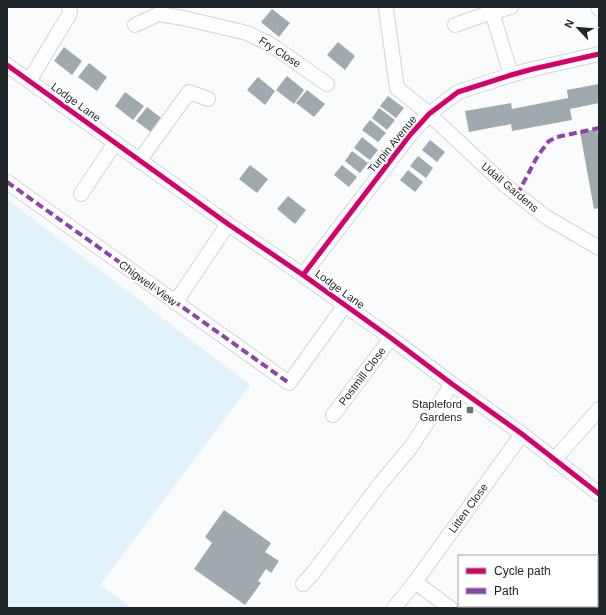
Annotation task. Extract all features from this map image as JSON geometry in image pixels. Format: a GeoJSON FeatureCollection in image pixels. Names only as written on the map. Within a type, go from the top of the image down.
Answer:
{"type":"FeatureCollection","features":[{"type":"Feature","properties":{"kind":"street"},"geometry":{"type":"LineString","coordinates":[[29,81],[69,15],[69,7]]}},
{"type":"Feature","properties":{"kind":"street"},"geometry":{"type":"LineString","coordinates":[[455,25],[511,7]]}},
{"type":"Feature","properties":{"kind":"street","name":"Udall Gardens"},"geometry":{"type":"LineString","coordinates":[[386,9],[397,88],[429,114],[517,195],[546,217],[599,248]]}},
{"type":"Feature","properties":{"kind":"street"},"geometry":{"type":"LineString","coordinates":[[492,12],[511,75]]}},
{"type":"Feature","properties":{"kind":"street","name":"Fry Close"},"geometry":{"type":"LineString","coordinates":[[135,25],[159,14],[184,13],[247,33],[270,44],[327,84]]}},
{"type":"Feature","properties":{"kind":"street","name":"Turpin Avenue"},"geometry":{"type":"LineString","coordinates":[[303,275],[410,135],[429,114],[458,92],[533,69],[599,54]]}},
{"type":"Feature","properties":{"kind":"street","name":"Lodge Lane"},"geometry":{"type":"LineString","coordinates":[[7,65],[228,224],[345,304],[522,434],[599,494]]}},
{"type":"Feature","properties":{"kind":"street"},"geometry":{"type":"LineString","coordinates":[[139,160],[190,92],[208,99]]}},
{"type":"Feature","properties":{"kind":"street"},"geometry":{"type":"LineString","coordinates":[[81,194],[115,143]]}},
{"type":"Feature","properties":{"kind":"street","name":"Chigwell View"},"geometry":{"type":"LineString","coordinates":[[7,182],[289,383],[345,304]]}},
{"type":"Feature","properties":{"kind":"street"},"geometry":{"type":"LineString","coordinates":[[175,303],[228,224]]}},
{"type":"Feature","properties":{"kind":"street","name":"Postmill Close"},"geometry":{"type":"LineString","coordinates":[[333,415],[391,338]]}},
{"type":"Feature","properties":{"kind":"street"},"geometry":{"type":"LineString","coordinates":[[303,584],[313,573],[380,484],[411,447],[452,384]]}},
{"type":"Feature","properties":{"kind":"street"},"geometry":{"type":"LineString","coordinates":[[554,460],[599,409]]}},
{"type":"Feature","properties":{"kind":"street","name":"Litten Close"},"geometry":{"type":"LineString","coordinates":[[394,608],[415,582],[522,434]]}},
{"type":"Feature","properties":{"kind":"street"},"geometry":{"type":"LineString","coordinates":[[415,582],[450,608]]}},
{"type":"Feature","properties":{"kind":"shaded area"},"geometry":{"type":"Polygon","coordinates":[[[7,199],[250,385],[100,585],[132,608],[7,608],[7,199]]]}},
{"type":"Feature","properties":{"kind":"building"},"geometry":{"type":"Polygon","coordinates":[[[272,9],[290,23],[279,37],[261,22],[272,9]]]}},
{"type":"Feature","properties":{"kind":"building"},"geometry":{"type":"Polygon","coordinates":[[[338,42],[355,56],[345,70],[327,55],[338,42]]]}},
{"type":"Feature","properties":{"kind":"building"},"geometry":{"type":"Polygon","coordinates":[[[64,47],[82,61],[72,75],[54,61],[64,47]]]}},
{"type":"Feature","properties":{"kind":"building"},"geometry":{"type":"Polygon","coordinates":[[[89,63],[107,77],[97,91],[78,77],[89,63]]]}},
{"type":"Feature","properties":{"kind":"building"},"geometry":{"type":"Polygon","coordinates":[[[287,76],[304,90],[294,104],[276,90],[287,76]]]}},
{"type":"Feature","properties":{"kind":"building"},"geometry":{"type":"Polygon","coordinates":[[[258,77],[275,91],[265,105],[247,90],[258,77]]]}},
{"type":"Feature","properties":{"kind":"building"},"geometry":{"type":"Polygon","coordinates":[[[599,84],[599,103],[570,109],[572,120],[512,131],[511,124],[469,132],[465,111],[511,103],[512,109],[568,98],[567,90],[599,84]]]}},
{"type":"Feature","properties":{"kind":"building"},"geometry":{"type":"Polygon","coordinates":[[[307,90],[325,104],[314,117],[296,103],[307,90]]]}},
{"type":"Feature","properties":{"kind":"building"},"geometry":{"type":"Polygon","coordinates":[[[125,92],[144,106],[133,120],[115,106],[125,92]]]}},
{"type":"Feature","properties":{"kind":"building"},"geometry":{"type":"Polygon","coordinates":[[[388,96],[404,108],[396,118],[380,106],[388,96]]]}},
{"type":"Feature","properties":{"kind":"building"},"geometry":{"type":"Polygon","coordinates":[[[147,107],[165,121],[155,135],[136,121],[147,107]]]}},
{"type":"Feature","properties":{"kind":"building"},"geometry":{"type":"Polygon","coordinates":[[[379,108],[395,120],[387,130],[372,118],[379,108]]]}},
{"type":"Feature","properties":{"kind":"building"},"geometry":{"type":"Polygon","coordinates":[[[370,120],[386,133],[378,142],[362,130],[370,120]]]}},
{"type":"Feature","properties":{"kind":"building"},"geometry":{"type":"Polygon","coordinates":[[[597,129],[599,142],[599,208],[594,209],[580,132],[597,129]]]}},
{"type":"Feature","properties":{"kind":"building"},"geometry":{"type":"Polygon","coordinates":[[[362,137],[378,150],[370,160],[354,148],[362,137]]]}},
{"type":"Feature","properties":{"kind":"building"},"geometry":{"type":"Polygon","coordinates":[[[430,140],[445,152],[437,162],[422,150],[430,140]]]}},
{"type":"Feature","properties":{"kind":"building"},"geometry":{"type":"Polygon","coordinates":[[[352,151],[368,163],[360,173],[345,161],[352,151]]]}},
{"type":"Feature","properties":{"kind":"building"},"geometry":{"type":"Polygon","coordinates":[[[418,156],[433,168],[426,178],[410,166],[418,156]]]}},
{"type":"Feature","properties":{"kind":"building"},"geometry":{"type":"Polygon","coordinates":[[[250,165],[268,179],[257,193],[239,179],[250,165]]]}},
{"type":"Feature","properties":{"kind":"building"},"geometry":{"type":"Polygon","coordinates":[[[342,165],[357,177],[349,187],[334,175],[342,165]]]}},
{"type":"Feature","properties":{"kind":"building"},"geometry":{"type":"Polygon","coordinates":[[[408,170],[423,182],[415,192],[400,180],[408,170]]]}},
{"type":"Feature","properties":{"kind":"building"},"geometry":{"type":"Polygon","coordinates":[[[288,196],[306,210],[295,224],[277,209],[288,196]]]}},
{"type":"Feature","properties":{"kind":"building"},"geometry":{"type":"Polygon","coordinates":[[[224,510],[271,543],[265,552],[279,561],[271,573],[266,569],[258,581],[261,583],[245,605],[194,569],[212,543],[205,537],[224,510]]]}},
{"type":"Feature","properties":{"kind":"marked path"},"geometry":{"type":"LineString","coordinates":[[517,195],[536,159],[549,141],[557,137],[599,128]]}},
{"type":"Feature","properties":{"kind":"marked path"},"geometry":{"type":"LineString","coordinates":[[7,182],[289,383]]}},
{"type":"Feature","properties":{"kind":"cycle path"},"geometry":{"type":"LineString","coordinates":[[303,275],[410,135],[429,114],[458,92],[533,69],[599,54]]}},
{"type":"Feature","properties":{"kind":"cycle path"},"geometry":{"type":"LineString","coordinates":[[7,65],[228,224],[391,338],[522,434],[599,494]]}},
{"type":"Feature","properties":{"kind":"place","name":"Stapleford Gardens"},"geometry":{"type":"Point","coordinates":[470,410]}}]}
